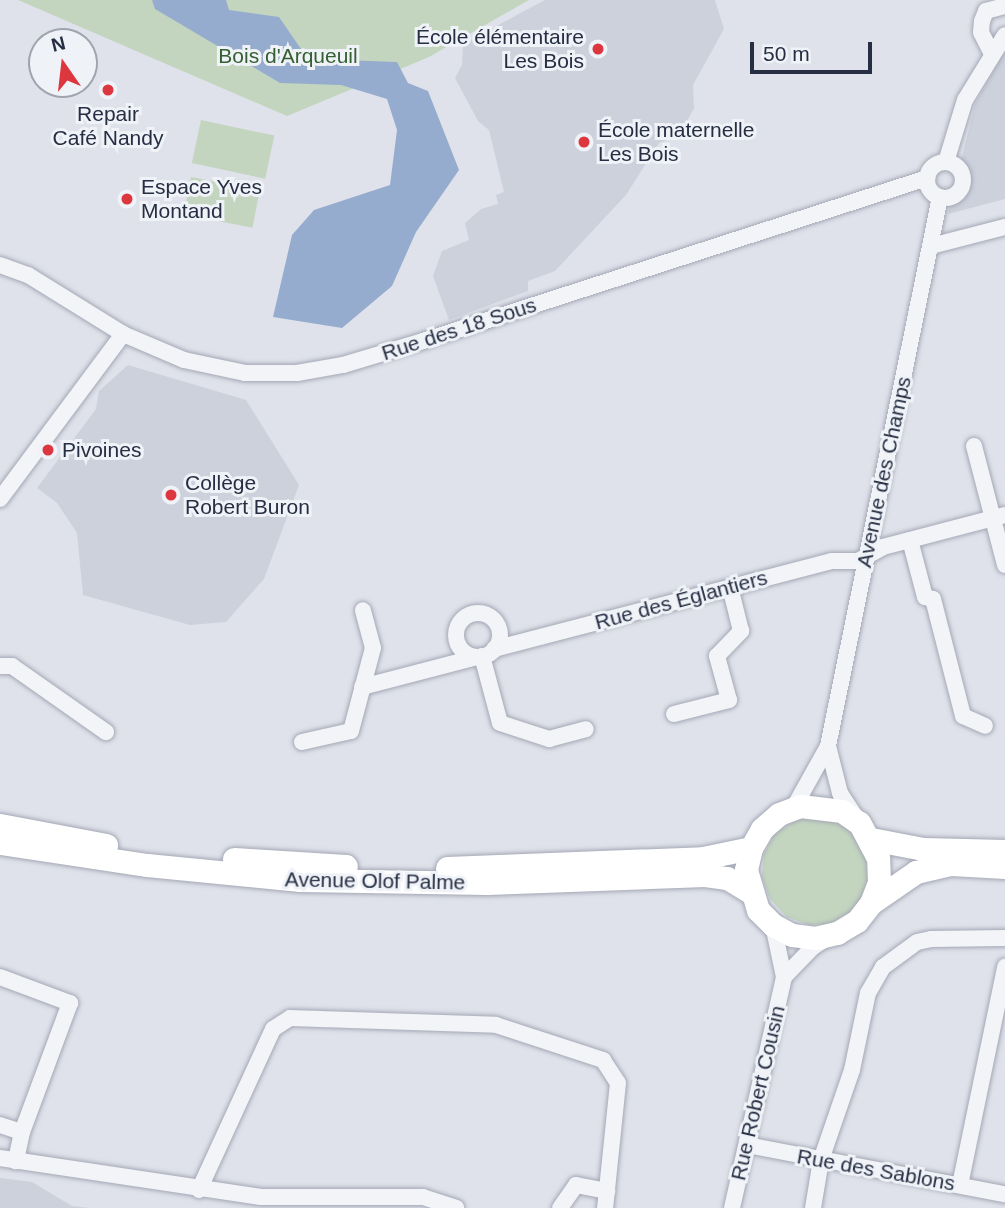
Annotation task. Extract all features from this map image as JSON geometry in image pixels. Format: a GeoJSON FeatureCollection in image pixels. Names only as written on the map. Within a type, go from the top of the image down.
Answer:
{"type":"FeatureCollection","features":[{"type":"Feature","properties":{"kind":"main road"},"geometry":{"type":"LineString","coordinates":[[1005,851],[923,849],[865,831],[822,806],[793,809],[762,829],[751,848],[746,870],[749,891],[773,925],[815,938],[837,933],[857,921],[872,903],[903,880],[932,867],[1005,867]]}},
{"type":"Feature","properties":{"kind":"main road","name":"Avenue Olof Palme"},"geometry":{"type":"LineString","coordinates":[[0,825],[151,851],[383,868],[690,859],[751,848]]}},
{"type":"Feature","properties":{"kind":"main road"},"geometry":{"type":"LineString","coordinates":[[865,831],[878,859],[879,882],[872,903]]}},
{"type":"Feature","properties":{"kind":"main road","name":"Avenue Olof Palme"},"geometry":{"type":"LineString","coordinates":[[0,843],[147,865],[300,880],[487,883],[705,875],[727,878],[749,891]]}},
{"type":"Feature","properties":{"kind":"street"},"geometry":{"type":"LineString","coordinates":[[991,51],[981,32],[982,21],[995,5]]}},
{"type":"Feature","properties":{"kind":"street"},"geometry":{"type":"LineString","coordinates":[[946,162],[965,100],[991,51],[1005,35]]}},
{"type":"Feature","properties":{"kind":"street"},"geometry":{"type":"LineString","coordinates":[[946,162],[959,169],[962,184],[952,196],[940,197],[929,188],[927,178],[933,166],[946,162]]}},
{"type":"Feature","properties":{"kind":"street","name":"Rue des 18 Sous"},"geometry":{"type":"LineString","coordinates":[[0,265],[28,275],[123,334],[208,367],[276,375],[326,369],[927,178]]}},
{"type":"Feature","properties":{"kind":"street","name":"Avenue des Champs"},"geometry":{"type":"LineString","coordinates":[[793,809],[828,746],[940,197]]}},
{"type":"Feature","properties":{"kind":"street"},"geometry":{"type":"LineString","coordinates":[[931,246],[1005,227]]}},
{"type":"Feature","properties":{"kind":"street"},"geometry":{"type":"LineString","coordinates":[[0,499],[123,334]]}},
{"type":"Feature","properties":{"kind":"street"},"geometry":{"type":"LineString","coordinates":[[974,446],[999,517],[1005,565]]}},
{"type":"Feature","properties":{"kind":"street","name":"Rue des Églantiers"},"geometry":{"type":"LineString","coordinates":[[362,687],[730,587],[867,556],[910,540],[999,517]]}},
{"type":"Feature","properties":{"kind":"street"},"geometry":{"type":"LineString","coordinates":[[910,540],[925,597],[933,599],[963,716],[985,726]]}},
{"type":"Feature","properties":{"kind":"street"},"geometry":{"type":"LineString","coordinates":[[674,714],[729,700],[717,656],[741,631],[730,587]]}},
{"type":"Feature","properties":{"kind":"street"},"geometry":{"type":"LineString","coordinates":[[302,742],[351,730],[373,648],[363,610]]}},
{"type":"Feature","properties":{"kind":"street"},"geometry":{"type":"LineString","coordinates":[[484,654],[500,723],[549,738],[586,729]]}},
{"type":"Feature","properties":{"kind":"street"},"geometry":{"type":"LineString","coordinates":[[0,666],[12,666],[106,732]]}},
{"type":"Feature","properties":{"kind":"street","name":"Avenue des Champs"},"geometry":{"type":"LineString","coordinates":[[828,746],[840,793],[865,831]]}},
{"type":"Feature","properties":{"kind":"street","name":"Rue Robert Cousin"},"geometry":{"type":"LineString","coordinates":[[732,1208],[785,977],[773,925]]}},
{"type":"Feature","properties":{"kind":"street","name":"Rue Robert Cousin"},"geometry":{"type":"LineString","coordinates":[[785,977],[813,947],[837,933]]}},
{"type":"Feature","properties":{"kind":"street"},"geometry":{"type":"LineString","coordinates":[[813,1208],[821,1160],[852,1070],[868,993],[883,967],[917,942],[931,939],[1005,938]]}},
{"type":"Feature","properties":{"kind":"street"},"geometry":{"type":"LineString","coordinates":[[960,1185],[1005,967]]}},
{"type":"Feature","properties":{"kind":"street"},"geometry":{"type":"LineString","coordinates":[[0,977],[70,1003],[22,1132],[8,1160],[261,1197],[433,1204],[456,1208]]}},
{"type":"Feature","properties":{"kind":"street"},"geometry":{"type":"LineString","coordinates":[[199,1190],[273,1029],[290,1018],[496,1025],[603,1060],[618,1083],[605,1208]]}},
{"type":"Feature","properties":{"kind":"street"},"geometry":{"type":"LineString","coordinates":[[0,1125],[22,1132]]}},
{"type":"Feature","properties":{"kind":"street","name":"Rue des Sablons"},"geometry":{"type":"LineString","coordinates":[[747,1145],[1005,1194]]}},
{"type":"Feature","properties":{"kind":"street"},"geometry":{"type":"LineString","coordinates":[[560,1208],[576,1185],[607,1191]]}},
{"type":"Feature","properties":{"kind":"shaded area"},"geometry":{"type":"Polygon","coordinates":[[[545,0],[715,0],[724,29],[693,85],[694,108],[679,136],[659,143],[626,195],[555,271],[528,281],[528,291],[449,320],[433,276],[442,251],[469,240],[465,223],[481,209],[498,204],[496,195],[504,192],[489,130],[478,121],[455,78],[462,65],[463,44],[545,0]]]}},
{"type":"Feature","properties":{"kind":"shaded area"},"geometry":{"type":"Polygon","coordinates":[[[1005,51],[1005,199],[948,214],[975,104],[1005,51]]]}},
{"type":"Feature","properties":{"kind":"shaded area","name":"Collège Robert Buron"},"geometry":{"type":"Polygon","coordinates":[[[128,365],[246,400],[299,485],[264,579],[226,622],[190,625],[83,595],[77,533],[57,503],[37,488],[96,409],[99,391],[128,365]]]}},
{"type":"Feature","properties":{"kind":"shaded area"},"geometry":{"type":"Polygon","coordinates":[[[0,1178],[32,1182],[72,1206],[90,1208],[0,1208],[0,1178]]]}},
{"type":"Feature","properties":{"kind":"green space","name":"Bois d'Arqueuil"},"geometry":{"type":"Polygon","coordinates":[[[18,0],[529,0],[429,57],[287,116],[98,34],[98,28],[83,28],[18,0]]]}},
{"type":"Feature","properties":{"kind":"green space"},"geometry":{"type":"Polygon","coordinates":[[[201,120],[274,136],[265,179],[192,163],[201,120]]]}},
{"type":"Feature","properties":{"kind":"green space"},"geometry":{"type":"Polygon","coordinates":[[[191,177],[260,190],[252,228],[184,214],[191,177]]]}},
{"type":"Feature","properties":{"kind":"green space"},"geometry":{"type":"Polygon","coordinates":[[[805,815],[840,817],[875,862],[862,906],[832,924],[809,925],[787,917],[770,899],[762,877],[764,854],[775,833],[805,815]]]}},
{"type":"Feature","properties":{"kind":"water"},"geometry":{"type":"Polygon","coordinates":[[[152,0],[226,0],[229,10],[279,17],[301,49],[314,59],[397,62],[408,83],[428,91],[459,170],[416,232],[392,286],[342,328],[273,317],[292,235],[314,210],[390,185],[397,130],[387,99],[341,85],[280,83],[155,9],[152,0]]]}},
{"type":"Feature","properties":{"kind":"place","name":"École élémentaire Les Bois"},"geometry":{"type":"Point","coordinates":[598,49]}},
{"type":"Feature","properties":{"kind":"place","name":"Repair Café Nandy"},"geometry":{"type":"Point","coordinates":[108,90]}},
{"type":"Feature","properties":{"kind":"place","name":"École maternelle Les Bois"},"geometry":{"type":"Point","coordinates":[584,142]}},
{"type":"Feature","properties":{"kind":"place","name":"Espace Yves Montand"},"geometry":{"type":"Point","coordinates":[127,199]}},
{"type":"Feature","properties":{"kind":"place","name":"Pivoines"},"geometry":{"type":"Point","coordinates":[48,450]}},
{"type":"Feature","properties":{"kind":"place","name":"Collège Robert Buron"},"geometry":{"type":"Point","coordinates":[171,495]}}]}
